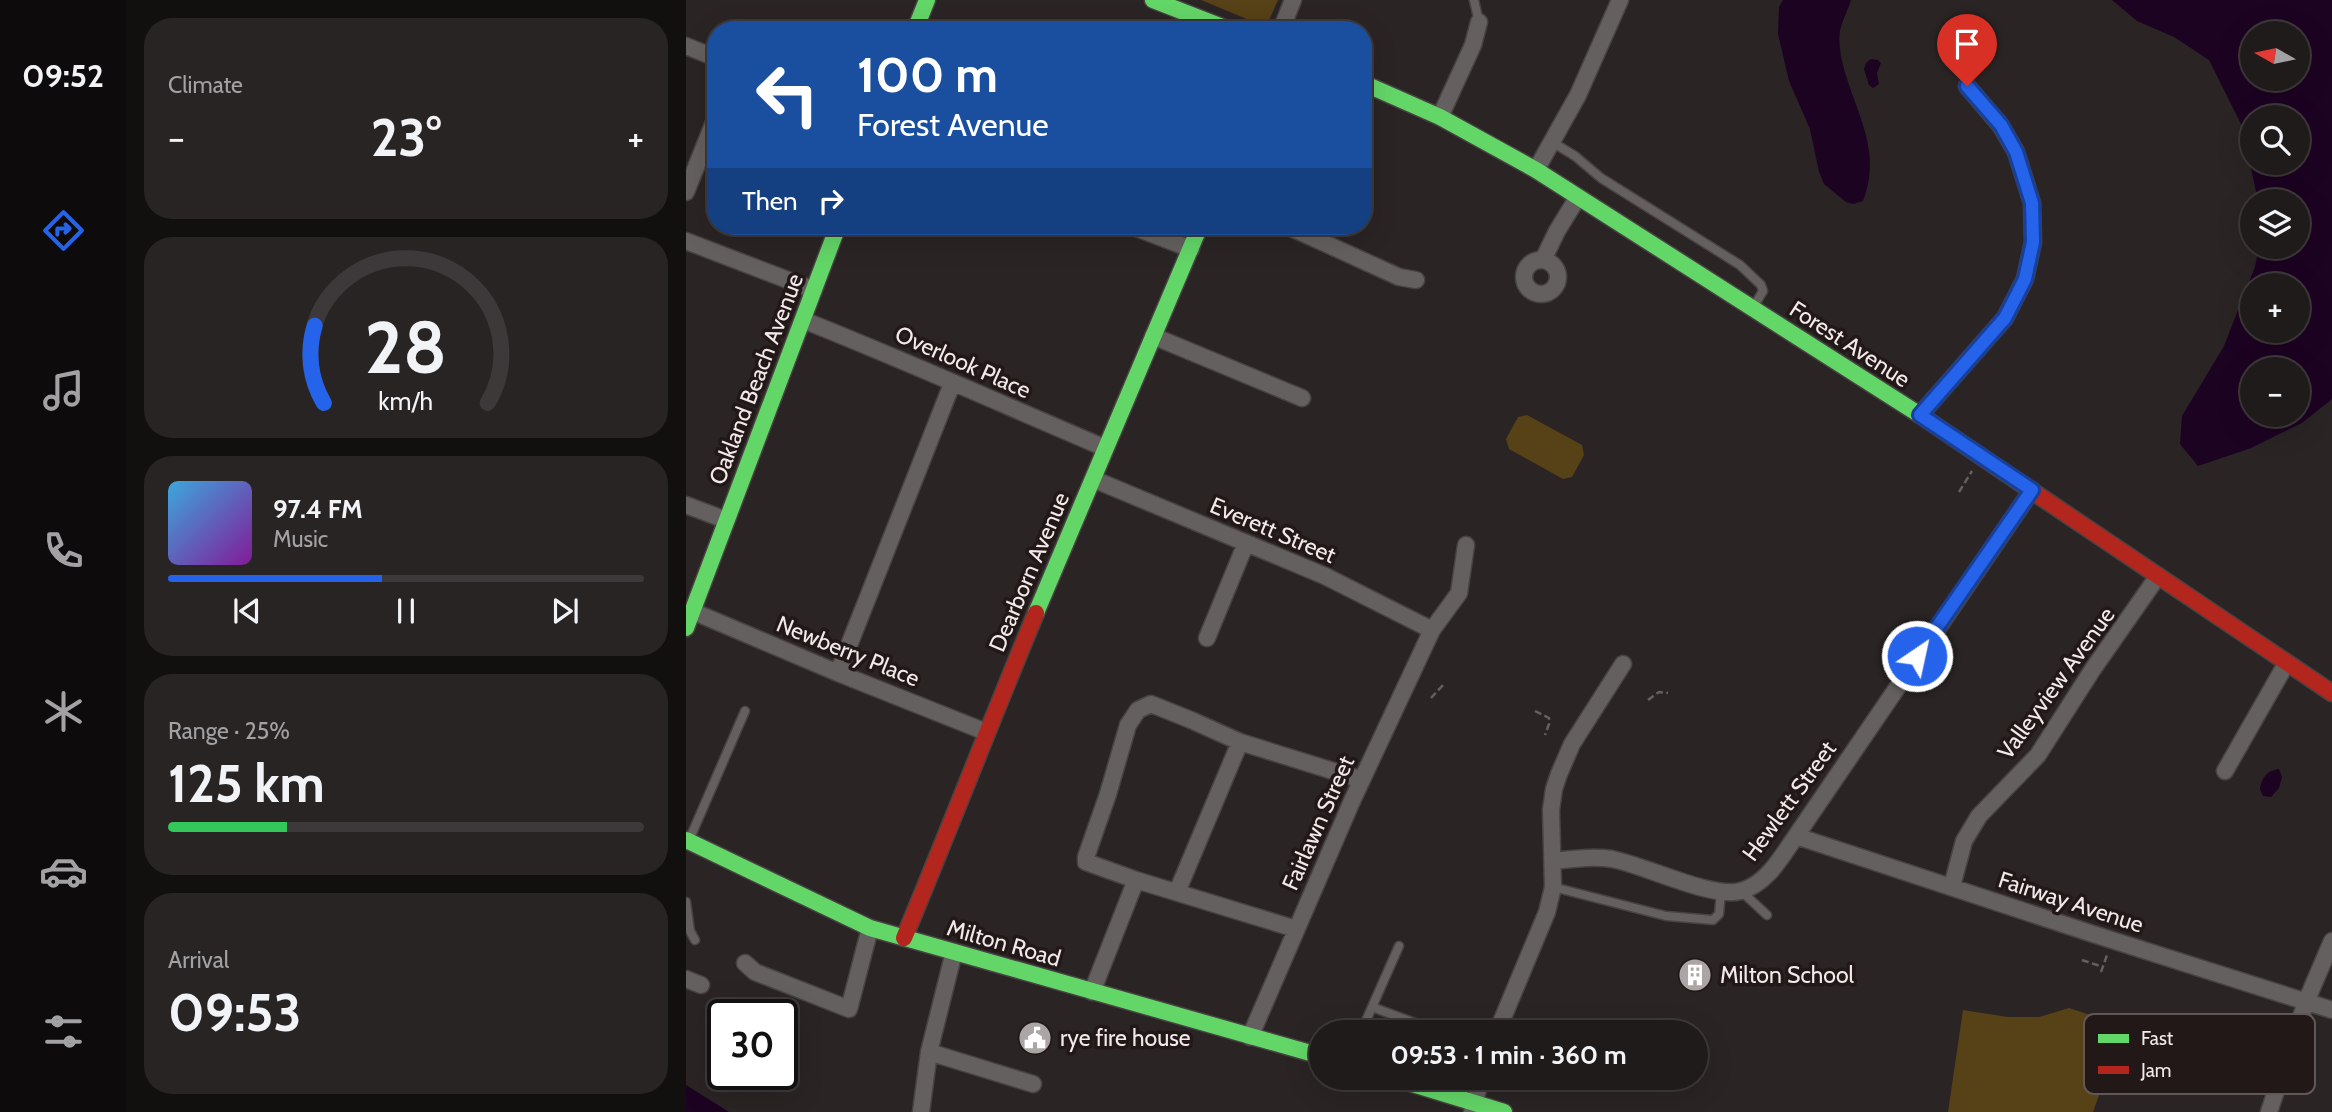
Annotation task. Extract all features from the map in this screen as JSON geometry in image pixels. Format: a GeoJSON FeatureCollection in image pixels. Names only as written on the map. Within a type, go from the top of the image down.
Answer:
{"type":"FeatureCollection","features":[{"type":"Feature","properties":{"kind":"street"},"geometry":{"type":"LineString","coordinates":[[919,21],[927,0]]}},
{"type":"Feature","properties":{"kind":"street"},"geometry":{"type":"LineString","coordinates":[[1153,0],[1207,21]]}},
{"type":"Feature","properties":{"kind":"street"},"geometry":{"type":"LineString","coordinates":[[1285,21],[1293,0]]}},
{"type":"Feature","properties":{"kind":"street"},"geometry":{"type":"LineString","coordinates":[[1536,170],[1578,95],[1620,0]]}},
{"type":"Feature","properties":{"kind":"street"},"geometry":{"type":"LineString","coordinates":[[1440,117],[1473,45],[1479,22]]}},
{"type":"Feature","properties":{"kind":"street"},"geometry":{"type":"LineString","coordinates":[[686,46],[707,54]]}},
{"type":"Feature","properties":{"kind":"street"},"geometry":{"type":"LineString","coordinates":[[1920,415],[2005,318],[2025,279],[2033,242],[2032,203],[2016,152],[2001,125],[1967,86]]}},
{"type":"Feature","properties":{"kind":"street","name":"Forest Avenue"},"geometry":{"type":"LineString","coordinates":[[1372,87],[1440,117],[1536,170],[1920,415],[2332,693]]}},
{"type":"Feature","properties":{"kind":"street"},"geometry":{"type":"LineString","coordinates":[[686,192],[707,140]]}},
{"type":"Feature","properties":{"kind":"street"},"geometry":{"type":"LineString","coordinates":[[1543,260],[1578,197]]}},
{"type":"Feature","properties":{"kind":"street","name":"Oakland Beach Avenue"},"geometry":{"type":"LineString","coordinates":[[686,628],[835,235]]}},
{"type":"Feature","properties":{"kind":"street"},"geometry":{"type":"LineString","coordinates":[[1154,235],[1191,249]]}},
{"type":"Feature","properties":{"kind":"street","name":"Dearborn Avenue"},"geometry":{"type":"LineString","coordinates":[[904,938],[986,732],[1196,235]]}},
{"type":"Feature","properties":{"kind":"street"},"geometry":{"type":"LineString","coordinates":[[1307,235],[1399,277],[1416,281]]}},
{"type":"Feature","properties":{"kind":"street"},"geometry":{"type":"LineString","coordinates":[[686,241],[814,290]]}},
{"type":"Feature","properties":{"kind":"street","name":"Overlook Place"},"geometry":{"type":"LineString","coordinates":[[803,320],[1105,448]]}},
{"type":"Feature","properties":{"kind":"street"},"geometry":{"type":"LineString","coordinates":[[1153,336],[1302,398]]}},
{"type":"Feature","properties":{"kind":"street"},"geometry":{"type":"LineString","coordinates":[[838,673],[953,384]]}},
{"type":"Feature","properties":{"kind":"street","name":"Everett Street"},"geometry":{"type":"LineString","coordinates":[[1093,479],[1325,576],[1432,630]]}},
{"type":"Feature","properties":{"kind":"street","name":"Hewlett Street"},"geometry":{"type":"LineString","coordinates":[[1553,861],[1589,857],[1613,859],[1721,892],[1741,891],[1763,880],[1797,835],[2032,490]]}},
{"type":"Feature","properties":{"kind":"street"},"geometry":{"type":"LineString","coordinates":[[686,505],[726,520]]}},
{"type":"Feature","properties":{"kind":"street"},"geometry":{"type":"LineString","coordinates":[[1207,638],[1246,543]]}},
{"type":"Feature","properties":{"kind":"street","name":"Fairlawn Street"},"geometry":{"type":"LineString","coordinates":[[1250,1037],[1362,780],[1432,630],[1459,593],[1466,545]]}},
{"type":"Feature","properties":{"kind":"street","name":"Valleyview Avenue"},"geometry":{"type":"LineString","coordinates":[[1952,886],[1964,841],[1979,816],[2038,755],[2093,669],[2158,576]]}},
{"type":"Feature","properties":{"kind":"street","name":"Newberry Place"},"geometry":{"type":"LineString","coordinates":[[692,611],[986,732]]}},
{"type":"Feature","properties":{"kind":"street"},"geometry":{"type":"LineString","coordinates":[[1502,1020],[1547,912],[1553,887],[1551,810],[1559,774],[1572,744],[1623,664]]}},
{"type":"Feature","properties":{"kind":"street"},"geometry":{"type":"LineString","coordinates":[[2225,771],[2286,664]]}},
{"type":"Feature","properties":{"kind":"street"},"geometry":{"type":"LineString","coordinates":[[1296,929],[1086,862],[1128,724],[1138,710],[1151,704],[1240,742],[1362,780]]}},
{"type":"Feature","properties":{"kind":"street"},"geometry":{"type":"LineString","coordinates":[[1177,892],[1240,742]]}},
{"type":"Feature","properties":{"kind":"street","name":"Fairway Avenue"},"geometry":{"type":"LineString","coordinates":[[1797,835],[2332,1010]]}},
{"type":"Feature","properties":{"kind":"street","name":"Milton Road"},"geometry":{"type":"LineString","coordinates":[[687,840],[870,928],[1309,1053]]}},
{"type":"Feature","properties":{"kind":"street"},"geometry":{"type":"LineString","coordinates":[[1091,992],[1136,880]]}},
{"type":"Feature","properties":{"kind":"street"},"geometry":{"type":"LineString","coordinates":[[744,963],[755,972],[849,1009],[870,928]]}},
{"type":"Feature","properties":{"kind":"street"},"geometry":{"type":"LineString","coordinates":[[2302,1014],[2332,942]]}},
{"type":"Feature","properties":{"kind":"street"},"geometry":{"type":"LineString","coordinates":[[921,1112],[929,1052],[954,952]]}},
{"type":"Feature","properties":{"kind":"street"},"geometry":{"type":"LineString","coordinates":[[929,1052],[1033,1084]]}},
{"type":"Feature","properties":{"kind":"street"},"geometry":{"type":"LineString","coordinates":[[1424,1090],[1473,1108],[1504,1112]]}},
{"type":"Feature","properties":{"kind":"street"},"geometry":{"type":"LineString","coordinates":[[1473,1108],[1478,1090]]}},
{"type":"Feature","properties":{"kind":"street"},"geometry":{"type":"LineString","coordinates":[[2269,1112],[2275,1094]]}},
{"type":"Feature","properties":{"kind":"lane"},"geometry":{"type":"LineString","coordinates":[[1474,0],[1479,22]]}},
{"type":"Feature","properties":{"kind":"lane"},"geometry":{"type":"LineString","coordinates":[[1552,142],[1575,156],[1601,178],[1740,265],[1761,285],[1763,292],[1752,308]]}},
{"type":"Feature","properties":{"kind":"lane"},"geometry":{"type":"LineString","coordinates":[[687,840],[745,711]]}},
{"type":"Feature","properties":{"kind":"lane"},"geometry":{"type":"LineString","coordinates":[[1553,887],[1666,916],[1701,920],[1713,920],[1719,914],[1721,892]]}},
{"type":"Feature","properties":{"kind":"lane"},"geometry":{"type":"LineString","coordinates":[[1741,891],[1767,915]]}},
{"type":"Feature","properties":{"kind":"lane"},"geometry":{"type":"LineString","coordinates":[[686,902],[690,931],[695,940]]}},
{"type":"Feature","properties":{"kind":"lane"},"geometry":{"type":"LineString","coordinates":[[1366,1020],[1399,946]]}},
{"type":"Feature","properties":{"kind":"lane"},"geometry":{"type":"LineString","coordinates":[[1372,1007],[1407,1020]]}},
{"type":"Feature","properties":{"kind":"path"},"geometry":{"type":"LineString","coordinates":[[1959,492],[1982,456]]}},
{"type":"Feature","properties":{"kind":"path"},"geometry":{"type":"LineString","coordinates":[[1431,698],[1444,684]]}},
{"type":"Feature","properties":{"kind":"path"},"geometry":{"type":"LineString","coordinates":[[1648,700],[1659,692],[1668,693]]}},
{"type":"Feature","properties":{"kind":"path"},"geometry":{"type":"LineString","coordinates":[[1535,711],[1549,718],[1545,735]]}},
{"type":"Feature","properties":{"kind":"path"},"geometry":{"type":"LineString","coordinates":[[2101,972],[2112,940]]}},
{"type":"Feature","properties":{"kind":"path"},"geometry":{"type":"LineString","coordinates":[[2082,960],[2103,967]]}},
{"type":"Feature","properties":{"kind":"shaded area"},"geometry":{"type":"Polygon","coordinates":[[[1201,0],[1278,0],[1269,21],[1252,21],[1201,0]]]}},
{"type":"Feature","properties":{"kind":"shaded area"},"geometry":{"type":"Polygon","coordinates":[[[1783,0],[1851,0],[1839,36],[1844,69],[1869,149],[1870,166],[1863,201],[1853,204],[1846,202],[1824,184],[1819,172],[1810,129],[1789,81],[1778,34],[1779,7],[1783,0]]]}},
{"type":"Feature","properties":{"kind":"shaded area"},"geometry":{"type":"Polygon","coordinates":[[[2112,0],[2332,0],[2332,399],[2310,417],[2310,357],[2240,357],[2240,427],[2294,427],[2251,448],[2198,466],[2180,444],[2182,416],[2224,346],[2240,305],[2240,343],[2310,343],[2310,273],[2253,273],[2257,259],[2310,259],[2310,189],[2255,189],[2252,175],[2310,175],[2310,105],[2240,105],[2240,122],[2209,60],[2174,37],[2137,21],[2112,0]]]}},
{"type":"Feature","properties":{"kind":"shaded area"},"geometry":{"type":"Polygon","coordinates":[[[1871,59],[1881,63],[1877,73],[1879,84],[1873,88],[1869,85],[1864,69],[1871,59]]]}},
{"type":"Feature","properties":{"kind":"shaded area"},"geometry":{"type":"Polygon","coordinates":[[[1527,415],[1582,445],[1584,455],[1572,477],[1563,479],[1509,449],[1506,439],[1518,417],[1527,415]]]}},
{"type":"Feature","properties":{"kind":"shaded area"},"geometry":{"type":"Polygon","coordinates":[[[2279,769],[2282,777],[2279,788],[2271,797],[2263,796],[2260,789],[2264,778],[2268,773],[2279,769]]]}},
{"type":"Feature","properties":{"kind":"shaded area"},"geometry":{"type":"Polygon","coordinates":[[[2069,1008],[2087,1014],[2084,1014],[2084,1094],[2099,1094],[2093,1112],[1948,1112],[1963,1010],[2008,1017],[2039,1017],[2069,1008]]]}},
{"type":"Feature","properties":{"kind":"shaded area"},"geometry":{"type":"Polygon","coordinates":[[[686,1085],[729,1112],[686,1112],[686,1085]]]}},
{"type":"Feature","properties":{"kind":"traffic: fast"},"geometry":{"type":"LineString","coordinates":[[919,21],[927,0]]}},
{"type":"Feature","properties":{"kind":"traffic: fast"},"geometry":{"type":"LineString","coordinates":[[1153,0],[1207,21]]}},
{"type":"Feature","properties":{"kind":"traffic: fast"},"geometry":{"type":"LineString","coordinates":[[1372,87],[1440,117],[1536,170],[1920,415],[2029,489]]}},
{"type":"Feature","properties":{"kind":"traffic: fast"},"geometry":{"type":"LineString","coordinates":[[686,628],[835,235]]}},
{"type":"Feature","properties":{"kind":"traffic: fast"},"geometry":{"type":"LineString","coordinates":[[1036,613],[1196,235]]}},
{"type":"Feature","properties":{"kind":"traffic: fast"},"geometry":{"type":"LineString","coordinates":[[686,840],[870,928],[1309,1053]]}},
{"type":"Feature","properties":{"kind":"traffic: fast"},"geometry":{"type":"LineString","coordinates":[[1432,1090],[1504,1112]]}},
{"type":"Feature","properties":{"kind":"traffic: jam"},"geometry":{"type":"LineString","coordinates":[[2029,489],[2332,693]]}},
{"type":"Feature","properties":{"kind":"traffic: jam"},"geometry":{"type":"LineString","coordinates":[[904,938],[1036,613]]}},
{"type":"Feature","properties":{"kind":"place","name":"Milton School"},"geometry":{"type":"Point","coordinates":[1695,975]}},
{"type":"Feature","properties":{"kind":"place","name":"rye fire house"},"geometry":{"type":"Point","coordinates":[1035,1038]}},
{"type":"Feature","properties":{"kind":"route"},"geometry":{"type":"LineString","coordinates":[[1917,656],[2032,490],[1920,415],[2005,318],[2025,279],[2033,242],[2032,203],[2016,152],[2001,125],[1967,86]]}}]}
